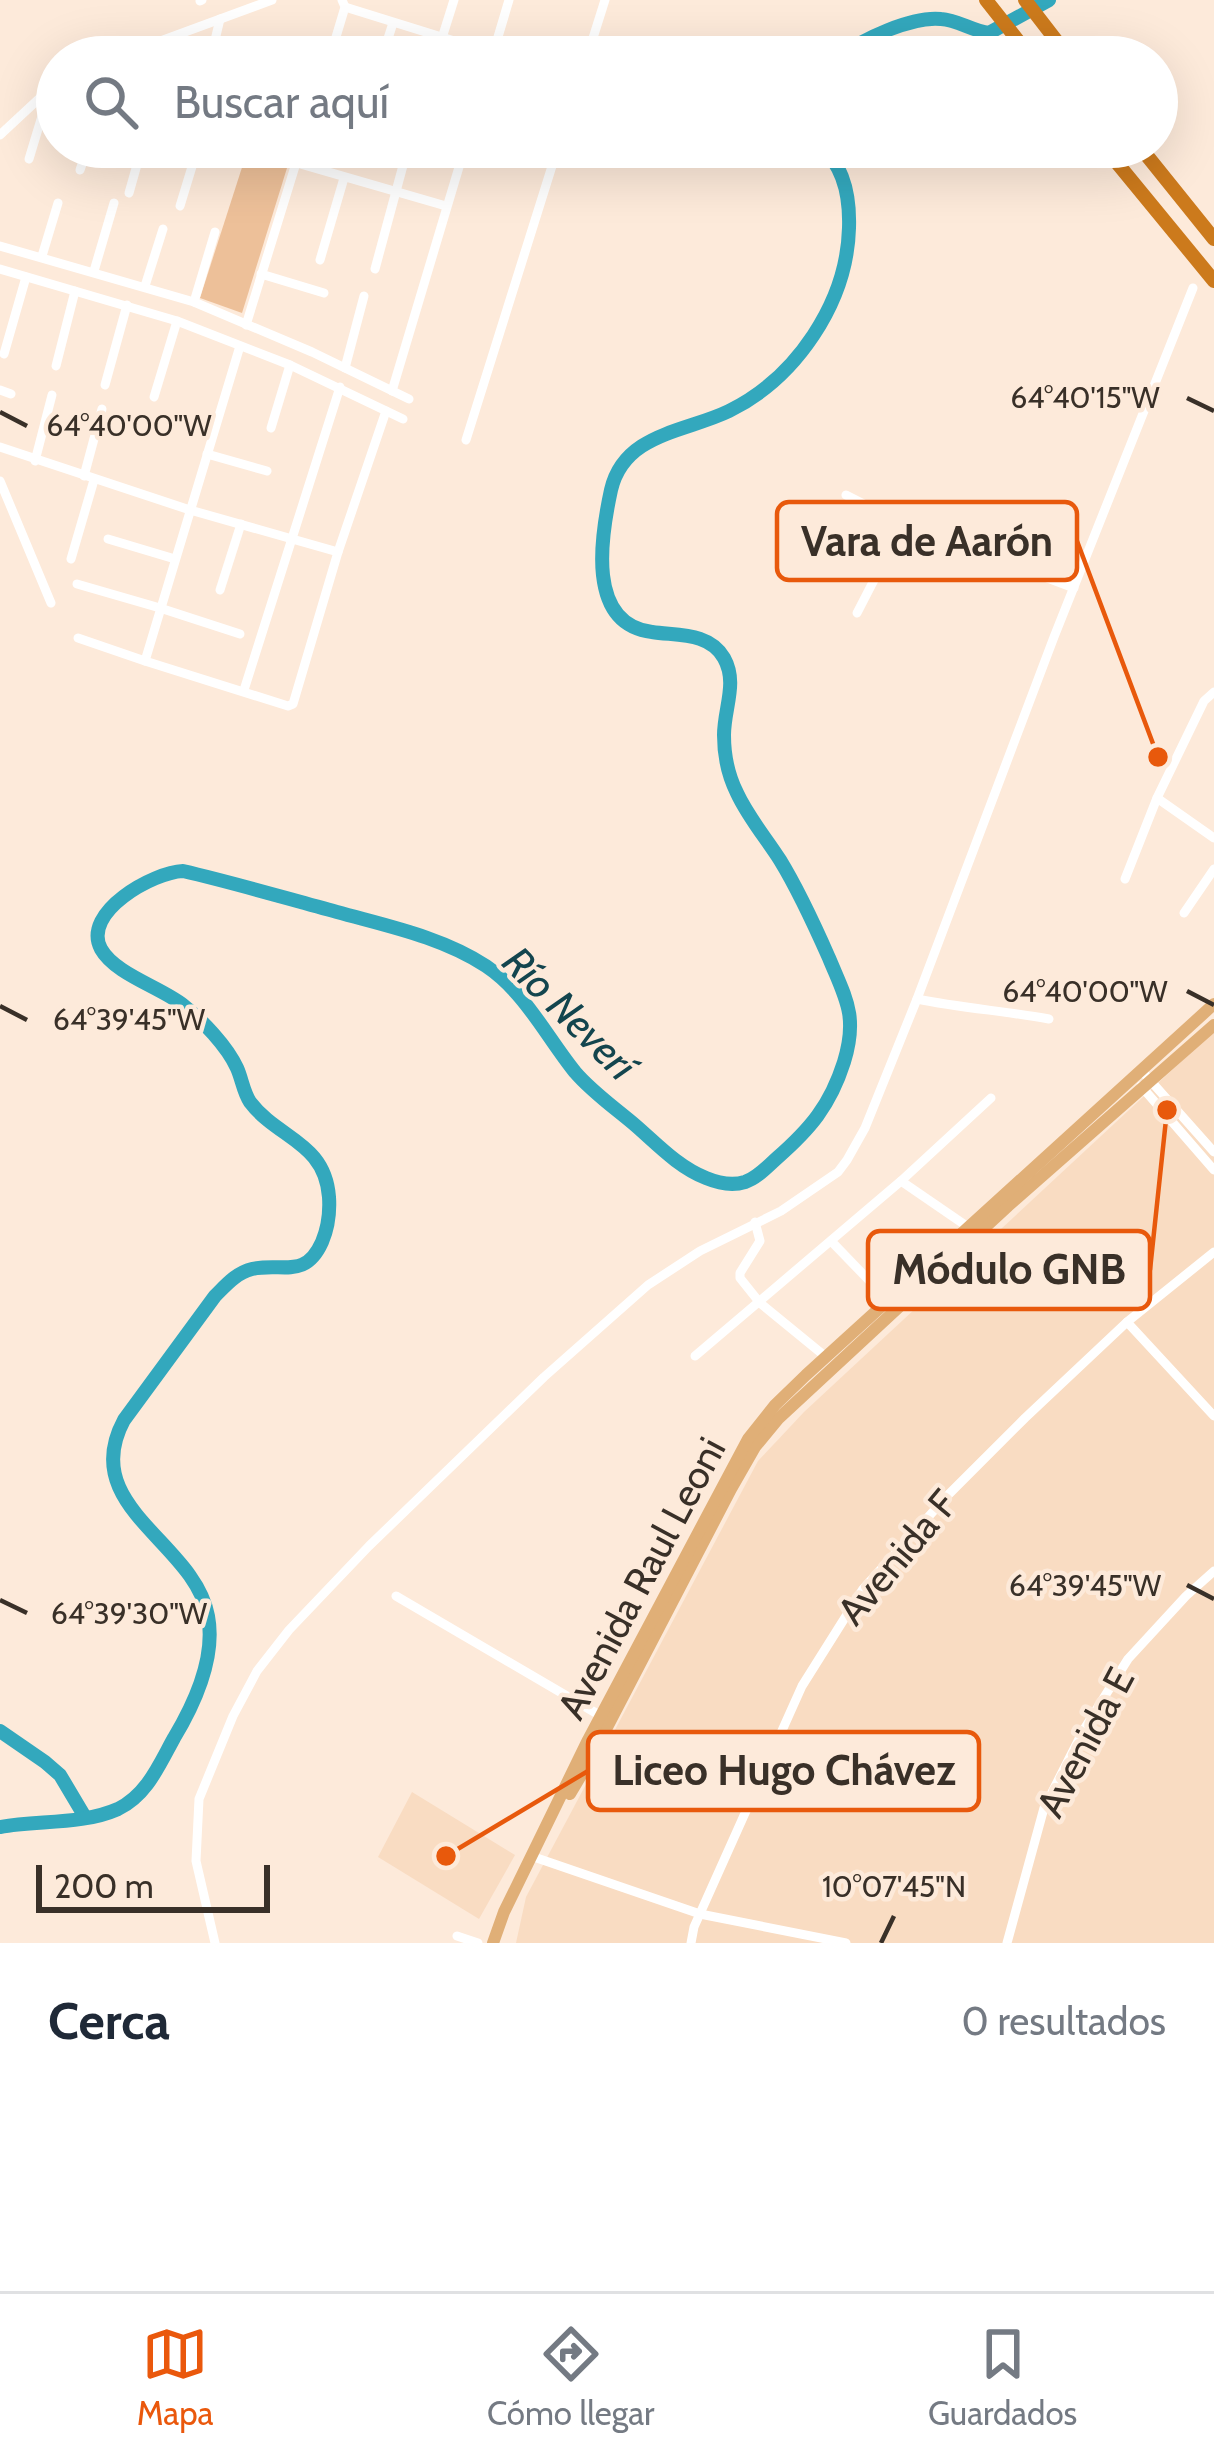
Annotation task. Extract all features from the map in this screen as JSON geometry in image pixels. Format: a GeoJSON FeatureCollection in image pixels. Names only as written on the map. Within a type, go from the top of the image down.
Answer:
{"type":"FeatureCollection","features":[{"type":"Feature","properties":{"kind":"highway"},"geometry":{"type":"LineString","coordinates":[[986,0],[1014,36]]}},
{"type":"Feature","properties":{"kind":"highway"},"geometry":{"type":"LineString","coordinates":[[1025,0],[1053,36]]}},
{"type":"Feature","properties":{"kind":"highway"},"geometry":{"type":"LineString","coordinates":[[1121,168],[1214,281]]}},
{"type":"Feature","properties":{"kind":"highway"},"geometry":{"type":"LineString","coordinates":[[1156,168],[1214,239]]}},
{"type":"Feature","properties":{"kind":"main road","name":"Avenida Raul Leoni"},"geometry":{"type":"LineString","coordinates":[[531,1856],[589,1762],[755,1448],[779,1418],[1142,1080],[1214,1004]]}},
{"type":"Feature","properties":{"kind":"main road","name":"Avenida Raul Leoni"},"geometry":{"type":"LineString","coordinates":[[531,1856],[748,1439],[775,1406],[968,1227],[1214,1025]]}},
{"type":"Feature","properties":{"kind":"main road"},"geometry":{"type":"LineString","coordinates":[[493,1943],[531,1856]]}},
{"type":"Feature","properties":{"kind":"street"},"geometry":{"type":"LineString","coordinates":[[174,36],[272,0]]}},
{"type":"Feature","properties":{"kind":"street"},"geometry":{"type":"LineString","coordinates":[[443,36],[454,0]]}},
{"type":"Feature","properties":{"kind":"street"},"geometry":{"type":"LineString","coordinates":[[499,36],[509,0]]}},
{"type":"Feature","properties":{"kind":"street"},"geometry":{"type":"LineString","coordinates":[[594,36],[605,0]]}},
{"type":"Feature","properties":{"kind":"street"},"geometry":{"type":"LineString","coordinates":[[336,36],[344,4],[435,36]]}},
{"type":"Feature","properties":{"kind":"street"},"geometry":{"type":"LineString","coordinates":[[216,36],[220,19]]}},
{"type":"Feature","properties":{"kind":"street"},"geometry":{"type":"LineString","coordinates":[[389,36],[393,23]]}},
{"type":"Feature","properties":{"kind":"street"},"geometry":{"type":"LineString","coordinates":[[0,135],[36,101]]}},
{"type":"Feature","properties":{"kind":"street"},"geometry":{"type":"LineString","coordinates":[[29,159],[36,134]]}},
{"type":"Feature","properties":{"kind":"street"},"geometry":{"type":"LineString","coordinates":[[129,193],[136,168]]}},
{"type":"Feature","properties":{"kind":"street"},"geometry":{"type":"LineString","coordinates":[[180,206],[192,168]]}},
{"type":"Feature","properties":{"kind":"street"},"geometry":{"type":"LineString","coordinates":[[246,325],[294,168]]}},
{"type":"Feature","properties":{"kind":"street"},"geometry":{"type":"LineString","coordinates":[[312,168],[446,206]]}},
{"type":"Feature","properties":{"kind":"street"},"geometry":{"type":"LineString","coordinates":[[375,269],[402,168]]}},
{"type":"Feature","properties":{"kind":"street"},"geometry":{"type":"LineString","coordinates":[[392,391],[458,168]]}},
{"type":"Feature","properties":{"kind":"street"},"geometry":{"type":"LineString","coordinates":[[466,440],[551,168]]}},
{"type":"Feature","properties":{"kind":"street"},"geometry":{"type":"LineString","coordinates":[[320,260],[344,178]]}},
{"type":"Feature","properties":{"kind":"street"},"geometry":{"type":"LineString","coordinates":[[42,256],[58,203]]}},
{"type":"Feature","properties":{"kind":"street"},"geometry":{"type":"LineString","coordinates":[[94,272],[114,203]]}},
{"type":"Feature","properties":{"kind":"street"},"geometry":{"type":"LineString","coordinates":[[145,286],[164,230]]}},
{"type":"Feature","properties":{"kind":"street"},"geometry":{"type":"LineString","coordinates":[[194,302],[215,232]]}},
{"type":"Feature","properties":{"kind":"street"},"geometry":{"type":"LineString","coordinates":[[0,245],[194,302],[410,399]]}},
{"type":"Feature","properties":{"kind":"street"},"geometry":{"type":"LineString","coordinates":[[0,269],[177,321],[290,364],[403,419]]}},
{"type":"Feature","properties":{"kind":"street"},"geometry":{"type":"LineString","coordinates":[[261,274],[324,292]]}},
{"type":"Feature","properties":{"kind":"street"},"geometry":{"type":"LineString","coordinates":[[4,353],[26,277]]}},
{"type":"Feature","properties":{"kind":"street"},"geometry":{"type":"LineString","coordinates":[[215,1943],[196,1861],[199,1799],[256,1671],[289,1630],[369,1546],[648,1285],[700,1251],[781,1211],[848,1160],[917,999],[1193,288]]}},
{"type":"Feature","properties":{"kind":"street"},"geometry":{"type":"LineString","coordinates":[[56,366],[76,291]]}},
{"type":"Feature","properties":{"kind":"street"},"geometry":{"type":"LineString","coordinates":[[345,368],[364,296]]}},
{"type":"Feature","properties":{"kind":"street"},"geometry":{"type":"LineString","coordinates":[[105,385],[127,305]]}},
{"type":"Feature","properties":{"kind":"street"},"geometry":{"type":"LineString","coordinates":[[154,397],[177,321]]}},
{"type":"Feature","properties":{"kind":"street"},"geometry":{"type":"LineString","coordinates":[[145,661],[240,346]]}},
{"type":"Feature","properties":{"kind":"street"},"geometry":{"type":"LineString","coordinates":[[271,428],[290,364]]}},
{"type":"Feature","properties":{"kind":"street"},"geometry":{"type":"LineString","coordinates":[[244,690],[340,387]]}},
{"type":"Feature","properties":{"kind":"street"},"geometry":{"type":"LineString","coordinates":[[35,461],[52,395]]}},
{"type":"Feature","properties":{"kind":"street"},"geometry":{"type":"LineString","coordinates":[[71,559],[102,409]]}},
{"type":"Feature","properties":{"kind":"street"},"geometry":{"type":"LineString","coordinates":[[78,638],[293,704],[386,411]]}},
{"type":"Feature","properties":{"kind":"street"},"geometry":{"type":"LineString","coordinates":[[0,447],[190,510],[338,552]]}},
{"type":"Feature","properties":{"kind":"street"},"geometry":{"type":"LineString","coordinates":[[207,454],[267,471]]}},
{"type":"Feature","properties":{"kind":"street"},"geometry":{"type":"LineString","coordinates":[[0,481],[51,603]]}},
{"type":"Feature","properties":{"kind":"street"},"geometry":{"type":"LineString","coordinates":[[846,495],[904,524],[1074,588]]}},
{"type":"Feature","properties":{"kind":"street"},"geometry":{"type":"LineString","coordinates":[[220,590],[241,524]]}},
{"type":"Feature","properties":{"kind":"street"},"geometry":{"type":"LineString","coordinates":[[857,613],[904,524]]}},
{"type":"Feature","properties":{"kind":"street"},"geometry":{"type":"LineString","coordinates":[[108,539],[175,559]]}},
{"type":"Feature","properties":{"kind":"street"},"geometry":{"type":"LineString","coordinates":[[77,584],[240,634]]}},
{"type":"Feature","properties":{"kind":"street"},"geometry":{"type":"LineString","coordinates":[[1125,879],[1157,798],[1204,701],[1214,692]]}},
{"type":"Feature","properties":{"kind":"street"},"geometry":{"type":"LineString","coordinates":[[1157,798],[1214,838]]}},
{"type":"Feature","properties":{"kind":"street"},"geometry":{"type":"LineString","coordinates":[[1184,914],[1214,869]]}},
{"type":"Feature","properties":{"kind":"street"},"geometry":{"type":"LineString","coordinates":[[917,999],[1049,1019]]}},
{"type":"Feature","properties":{"kind":"street"},"geometry":{"type":"LineString","coordinates":[[1142,1080],[1214,1152]]}},
{"type":"Feature","properties":{"kind":"street"},"geometry":{"type":"LineString","coordinates":[[1142,1080],[1214,1170]]}},
{"type":"Feature","properties":{"kind":"street"},"geometry":{"type":"LineString","coordinates":[[695,1356],[991,1098]]}},
{"type":"Feature","properties":{"kind":"street"},"geometry":{"type":"LineString","coordinates":[[901,1181],[968,1227]]}},
{"type":"Feature","properties":{"kind":"street"},"geometry":{"type":"LineString","coordinates":[[755,1222],[760,1241],[740,1278],[760,1303],[826,1357]]}},
{"type":"Feature","properties":{"kind":"street"},"geometry":{"type":"LineString","coordinates":[[831,1241],[888,1300]]}},
{"type":"Feature","properties":{"kind":"street","name":"Avenida F"},"geometry":{"type":"LineString","coordinates":[[691,1943],[802,1686],[863,1589],[949,1494],[1127,1322],[1214,1252]]}},
{"type":"Feature","properties":{"kind":"street"},"geometry":{"type":"LineString","coordinates":[[1127,1322],[1214,1416]]}},
{"type":"Feature","properties":{"kind":"street","name":"Avenida E"},"geometry":{"type":"LineString","coordinates":[[1007,1943],[1044,1808],[1083,1731],[1128,1659],[1214,1571]]}},
{"type":"Feature","properties":{"kind":"street"},"geometry":{"type":"LineString","coordinates":[[396,1596],[601,1716]]}},
{"type":"Feature","properties":{"kind":"street"},"geometry":{"type":"LineString","coordinates":[[531,1856],[700,1914],[846,1943]]}},
{"type":"Feature","properties":{"kind":"street"},"geometry":{"type":"LineString","coordinates":[[457,1936],[478,1943]]}},
{"type":"Feature","properties":{"kind":"shaded area"},"geometry":{"type":"Polygon","coordinates":[[[242,168],[287,168],[242,313],[200,298],[242,168]]]}},
{"type":"Feature","properties":{"kind":"shaded area"},"geometry":{"type":"Polygon","coordinates":[[[1214,1031],[1214,1943],[516,1943],[526,1897],[758,1461],[804,1412],[1214,1031]]]}},
{"type":"Feature","properties":{"kind":"shaded area"},"geometry":{"type":"Polygon","coordinates":[[[412,1792],[515,1855],[479,1919],[378,1857],[412,1792]]]}},
{"type":"Feature","properties":{"kind":"waterway","name":"Río Neverí"},"geometry":{"type":"LineString","coordinates":[[874,36],[929,19],[989,33],[1049,0]]}},
{"type":"Feature","properties":{"kind":"waterway","name":"Río Neverí"},"geometry":{"type":"LineString","coordinates":[[0,1827],[75,1820],[118,1809],[145,1788],[182,1724],[206,1664],[208,1616],[183,1566],[126,1501],[115,1477],[114,1450],[124,1420],[215,1296],[246,1271],[308,1261],[322,1242],[328,1220],[329,1197],[319,1164],[250,1102],[221,1042],[183,1005],[116,966],[101,949],[101,921],[124,896],[155,878],[183,871],[451,947],[486,966],[512,988],[596,1093],[677,1161],[715,1181],[740,1183],[758,1175],[809,1126],[832,1091],[848,1046],[848,1008],[800,896],[731,779],[724,742],[728,667],[710,644],[652,632],[631,625],[616,613],[607,596],[602,553],[611,490],[629,457],[659,437],[753,397],[776,379],[813,335],[839,284],[846,256],[847,194],[837,168]]}},
{"type":"Feature","properties":{"kind":"waterway"},"geometry":{"type":"LineString","coordinates":[[0,1731],[60,1775],[85,1817]]}},
{"type":"Feature","properties":{"kind":"place","name":"Vara de Aarón"},"geometry":{"type":"Point","coordinates":[1158,757]}},
{"type":"Feature","properties":{"kind":"place","name":"Módulo GNB"},"geometry":{"type":"Point","coordinates":[1167,1110]}},
{"type":"Feature","properties":{"kind":"place","name":"Liceo Hugo Chávez"},"geometry":{"type":"Point","coordinates":[446,1856]}}]}
